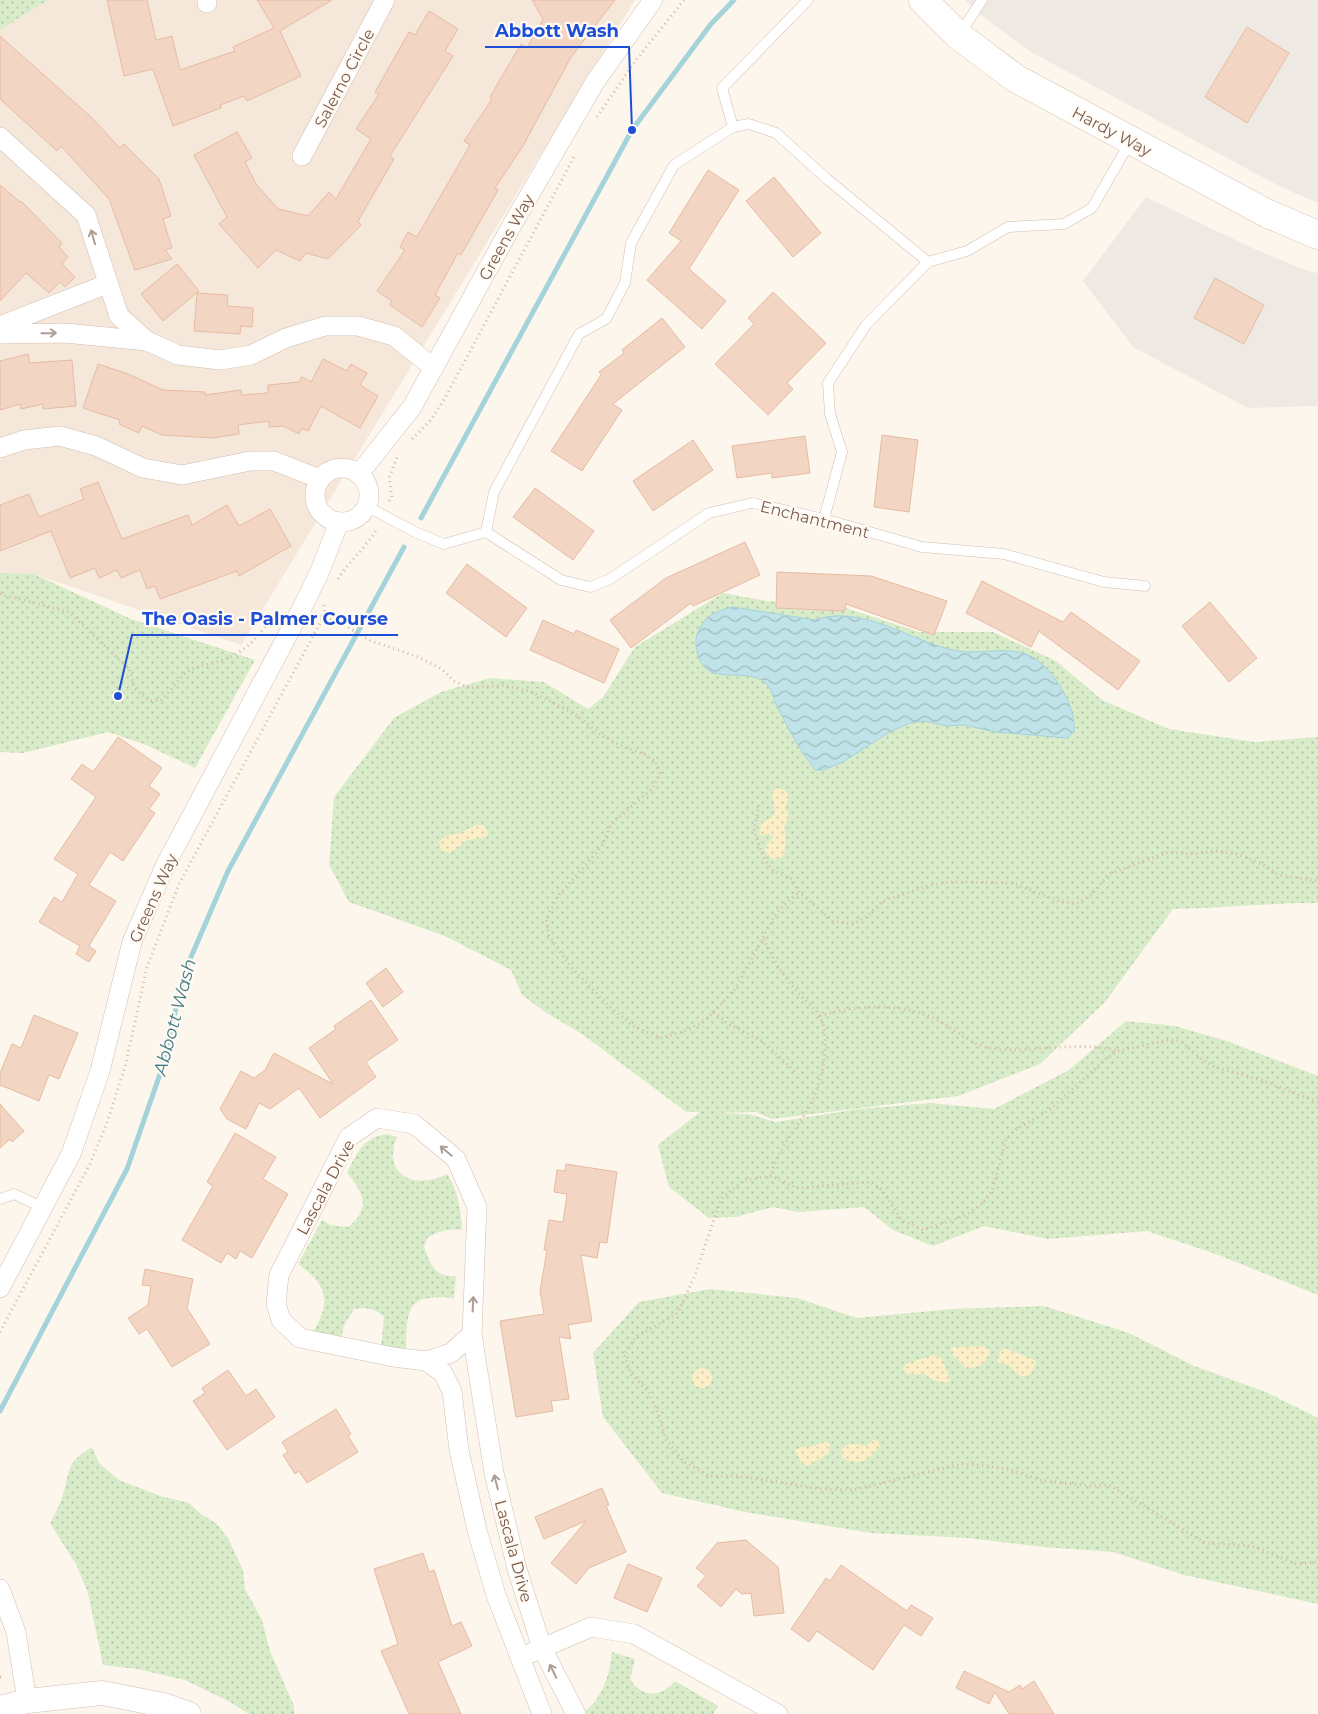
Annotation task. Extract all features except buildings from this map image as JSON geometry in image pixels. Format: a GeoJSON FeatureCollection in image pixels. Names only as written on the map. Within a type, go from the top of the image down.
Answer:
{"type":"FeatureCollection","features":[{"type":"Feature","properties":{"kind":"main road","name":"Hardy Way"},"geometry":{"type":"LineString","coordinates":[[923,0],[959,36],[1015,78],[1268,214],[1318,235]]}},
{"type":"Feature","properties":{"kind":"street","name":"Salerno Circle"},"geometry":{"type":"LineString","coordinates":[[302,156],[386,0]]}},
{"type":"Feature","properties":{"kind":"street","name":"Greens Way"},"geometry":{"type":"LineString","coordinates":[[358,474],[412,407],[512,225],[595,82],[653,0]]}},
{"type":"Feature","properties":{"kind":"street"},"geometry":{"type":"LineString","coordinates":[[0,137],[86,214],[118,316],[147,341],[178,355],[220,360],[251,355],[286,338],[325,326],[358,326],[394,336],[434,368]]}},
{"type":"Feature","properties":{"kind":"street"},"geometry":{"type":"LineString","coordinates":[[0,326],[107,284]]}},
{"type":"Feature","properties":{"kind":"street"},"geometry":{"type":"LineString","coordinates":[[0,334],[65,333],[147,341]]}},
{"type":"Feature","properties":{"kind":"street"},"geometry":{"type":"LineString","coordinates":[[0,448],[24,440],[60,436],[96,446],[143,468],[182,475],[250,461],[274,461],[320,479]]}},
{"type":"Feature","properties":{"kind":"street"},"geometry":{"type":"LineString","coordinates":[[342,468],[358,474],[368,489],[366,506],[355,518],[339,522],[324,516],[314,494],[320,479],[326,473],[342,468]]}},
{"type":"Feature","properties":{"kind":"street","name":"Greens Way"},"geometry":{"type":"LineString","coordinates":[[0,1288],[71,1154],[94,1089],[132,942],[166,866],[302,608],[320,571],[339,522]]}},
{"type":"Feature","properties":{"kind":"street","name":"Lascala Drive"},"geometry":{"type":"LineString","coordinates":[[472,1334],[451,1353],[426,1361],[393,1357],[300,1338],[281,1320],[276,1304],[279,1275],[349,1137],[377,1118],[414,1124],[456,1159],[477,1207],[472,1334],[494,1473],[517,1569],[542,1648],[576,1714]]}},
{"type":"Feature","properties":{"kind":"street","name":"Lascala Drive"},"geometry":{"type":"LineString","coordinates":[[426,1361],[443,1373],[452,1391],[460,1450],[477,1530],[496,1595],[542,1714]]}},
{"type":"Feature","properties":{"kind":"street"},"geometry":{"type":"LineString","coordinates":[[0,1588],[16,1632],[28,1701]]}},
{"type":"Feature","properties":{"kind":"street"},"geometry":{"type":"LineString","coordinates":[[519,1658],[591,1627],[634,1634],[778,1714]]}},
{"type":"Feature","properties":{"kind":"street"},"geometry":{"type":"LineString","coordinates":[[0,1708],[28,1701],[102,1693],[164,1704],[189,1714]]}},
{"type":"Feature","properties":{"kind":"lane"},"geometry":{"type":"LineString","coordinates":[[733,127],[722,88],[808,0]]}},
{"type":"Feature","properties":{"kind":"lane"},"geometry":{"type":"LineString","coordinates":[[959,36],[982,0]]}},
{"type":"Feature","properties":{"kind":"lane"},"geometry":{"type":"LineString","coordinates":[[366,506],[417,533],[444,544],[486,532],[494,492],[579,334],[606,319],[625,283],[630,243],[674,165],[733,127],[749,124],[776,133],[826,179],[928,262]]}},
{"type":"Feature","properties":{"kind":"lane"},"geometry":{"type":"LineString","coordinates":[[824,519],[842,452],[830,414],[828,383],[866,325],[928,262],[967,251],[1008,227],[1064,224],[1092,208],[1130,141]]}},
{"type":"Feature","properties":{"kind":"lane","name":"Enchantment"},"geometry":{"type":"LineString","coordinates":[[486,532],[561,580],[590,587],[610,578],[709,513],[752,503],[824,519],[922,547],[1004,554],[1104,582],[1145,586]]}},
{"type":"Feature","properties":{"kind":"lane"},"geometry":{"type":"LineString","coordinates":[[0,1199],[14,1194],[42,1207]]}},
{"type":"Feature","properties":{"kind":"path"},"geometry":{"type":"LineString","coordinates":[[594,121],[636,60],[684,0]]}},
{"type":"Feature","properties":{"kind":"path"},"geometry":{"type":"LineString","coordinates":[[410,440],[431,420],[445,398],[576,154]]}},
{"type":"Feature","properties":{"kind":"path"},"geometry":{"type":"LineString","coordinates":[[389,502],[392,497],[389,489],[390,472],[401,451]]}},
{"type":"Feature","properties":{"kind":"path"},"geometry":{"type":"LineString","coordinates":[[335,584],[359,550],[368,544],[376,530]]}},
{"type":"Feature","properties":{"kind":"path"},"geometry":{"type":"LineString","coordinates":[[0,594],[69,612],[129,669],[136,689],[150,701],[161,700],[185,673],[197,666],[221,661],[242,652],[260,636],[274,614],[302,608],[342,623],[371,641],[416,656],[442,669],[454,681],[469,688],[505,685],[534,693],[575,714],[601,735],[624,748],[646,755],[656,762],[660,774],[652,789],[611,824],[602,846],[558,896],[546,919],[549,936],[572,968],[609,1006],[633,1026],[660,1038],[688,1030],[714,1012],[735,989],[764,939],[777,912],[799,892]]}},
{"type":"Feature","properties":{"kind":"path"},"geometry":{"type":"LineString","coordinates":[[0,1332],[86,1172],[108,1120],[125,1067],[147,967],[179,884],[324,617],[324,606],[328,597]]}},
{"type":"Feature","properties":{"kind":"path"},"geometry":{"type":"LineString","coordinates":[[759,806],[754,831],[763,856],[772,870],[790,879],[799,892],[833,921],[853,924],[866,917],[883,901],[930,884],[953,882],[1013,883],[1058,900],[1076,904],[1091,894],[1109,874],[1169,852],[1190,854],[1217,851],[1236,854],[1260,863],[1279,876],[1318,881]]}},
{"type":"Feature","properties":{"kind":"path"},"geometry":{"type":"LineString","coordinates":[[764,939],[770,955],[798,994],[820,1016],[826,1047],[819,1084],[808,1109],[774,1163],[771,1176]]}},
{"type":"Feature","properties":{"kind":"path"},"geometry":{"type":"LineString","coordinates":[[820,1016],[841,1009],[893,1007],[919,1013],[947,1025],[972,1043],[995,1049],[1073,1045],[1118,1052]]}},
{"type":"Feature","properties":{"kind":"path"},"geometry":{"type":"LineString","coordinates":[[714,1012],[727,1023],[762,1041],[798,1074]]}},
{"type":"Feature","properties":{"kind":"path"},"geometry":{"type":"LineString","coordinates":[[1318,1102],[1258,1079],[1215,1068],[1181,1041],[1167,1040],[1118,1052],[1106,1059],[1048,1112],[1018,1128],[1006,1139],[992,1192],[982,1204],[962,1217],[945,1224],[923,1230],[902,1220],[882,1190],[870,1182],[797,1188],[771,1176],[744,1180],[721,1199],[695,1275],[678,1313],[636,1337],[624,1355],[632,1375],[648,1391],[654,1403],[666,1440],[683,1461],[709,1476],[739,1476],[821,1489],[853,1490],[962,1464],[1004,1468],[1040,1480],[1090,1486],[1109,1485],[1205,1543],[1252,1546],[1296,1564],[1318,1562]]}},
{"type":"Feature","properties":{"kind":"shaded area"},"geometry":{"type":"Polygon","coordinates":[[[48,0],[635,0],[241,645],[34,574],[0,573],[0,30],[48,0]]]}},
{"type":"Feature","properties":{"kind":"shaded area"},"geometry":{"type":"Polygon","coordinates":[[[965,0],[1318,0],[1318,203],[1281,187],[1031,52],[978,13],[965,0]]]}},
{"type":"Feature","properties":{"kind":"shaded area"},"geometry":{"type":"Polygon","coordinates":[[[1146,197],[1252,248],[1308,271],[1318,273],[1318,406],[1248,408],[1133,347],[1083,281],[1146,197]]]}},
{"type":"Feature","properties":{"kind":"green space"},"geometry":{"type":"Polygon","coordinates":[[[0,0],[48,0],[0,30],[0,0]]]}},
{"type":"Feature","properties":{"kind":"green space"},"geometry":{"type":"Polygon","coordinates":[[[0,573],[34,574],[131,619],[255,660],[195,768],[144,744],[108,732],[23,753],[0,752],[0,573]]]}},
{"type":"Feature","properties":{"kind":"green space"},"geometry":{"type":"Polygon","coordinates":[[[723,593],[767,601],[840,606],[919,632],[993,632],[1056,661],[1102,700],[1169,729],[1255,742],[1318,737],[1318,903],[1173,909],[1105,1002],[1040,1064],[958,1096],[772,1119],[756,1112],[715,1113],[749,1114],[775,1122],[859,1109],[930,1103],[994,1109],[1069,1070],[1126,1021],[1175,1026],[1227,1041],[1318,1076],[1318,1295],[1216,1254],[1147,1231],[1048,1239],[984,1226],[933,1246],[893,1230],[864,1207],[798,1212],[773,1207],[736,1217],[709,1218],[669,1187],[658,1145],[700,1112],[686,1112],[582,1034],[545,1012],[522,995],[511,970],[445,936],[349,902],[329,865],[334,797],[394,718],[441,692],[490,678],[544,682],[588,709],[603,697],[635,647],[723,593]]]}},
{"type":"Feature","properties":{"kind":"green space"},"geometry":{"type":"Polygon","coordinates":[[[386,1134],[397,1137],[393,1150],[394,1161],[398,1170],[404,1176],[413,1180],[424,1181],[447,1174],[456,1194],[462,1223],[462,1230],[444,1230],[428,1237],[424,1247],[434,1269],[443,1275],[456,1276],[454,1298],[427,1298],[418,1301],[413,1306],[407,1323],[406,1349],[381,1347],[384,1317],[370,1309],[354,1309],[344,1325],[341,1339],[313,1332],[323,1311],[324,1294],[315,1279],[298,1264],[322,1220],[330,1225],[348,1227],[356,1220],[362,1207],[361,1193],[347,1173],[366,1143],[386,1134]]]}},
{"type":"Feature","properties":{"kind":"green space"},"geometry":{"type":"Polygon","coordinates":[[[710,1289],[797,1298],[857,1318],[952,1309],[1044,1306],[1129,1333],[1194,1366],[1266,1392],[1318,1418],[1318,1604],[1184,1575],[1113,1552],[1043,1547],[968,1538],[871,1533],[745,1512],[662,1493],[603,1417],[593,1353],[639,1302],[710,1289]]]}},
{"type":"Feature","properties":{"kind":"green space"},"geometry":{"type":"Polygon","coordinates":[[[92,1447],[99,1463],[119,1480],[160,1496],[189,1503],[201,1514],[217,1524],[229,1540],[243,1570],[245,1589],[262,1620],[270,1651],[294,1706],[294,1714],[249,1714],[228,1701],[185,1680],[137,1669],[103,1665],[88,1593],[77,1566],[50,1523],[61,1501],[70,1468],[77,1458],[92,1447]]]}},
{"type":"Feature","properties":{"kind":"green space"},"geometry":{"type":"Polygon","coordinates":[[[612,1652],[635,1659],[630,1679],[640,1690],[652,1694],[658,1693],[675,1681],[718,1706],[713,1714],[582,1714],[595,1701],[604,1686],[612,1652]]]}},
{"type":"Feature","properties":{"kind":"sand"},"geometry":{"type":"Polygon","coordinates":[[[776,788],[785,790],[789,797],[785,807],[789,817],[784,827],[786,841],[784,855],[778,859],[771,857],[765,849],[773,836],[769,834],[760,835],[761,823],[771,818],[775,812],[772,792],[776,788]]]}},
{"type":"Feature","properties":{"kind":"sand"},"geometry":{"type":"Polygon","coordinates":[[[476,825],[483,825],[488,831],[487,836],[467,840],[450,853],[441,850],[439,842],[447,835],[458,834],[476,825]]]}},
{"type":"Feature","properties":{"kind":"sand"},"geometry":{"type":"Polygon","coordinates":[[[980,1346],[988,1348],[990,1353],[981,1365],[970,1368],[966,1368],[952,1354],[951,1349],[954,1347],[980,1346]]]}},
{"type":"Feature","properties":{"kind":"sand"},"geometry":{"type":"Polygon","coordinates":[[[1008,1349],[1036,1361],[1032,1373],[1020,1376],[1009,1365],[999,1363],[997,1359],[1001,1350],[1008,1349]]]}},
{"type":"Feature","properties":{"kind":"sand"},"geometry":{"type":"Polygon","coordinates":[[[934,1355],[941,1357],[950,1380],[946,1383],[933,1380],[925,1374],[907,1374],[903,1369],[906,1364],[934,1355]]]}},
{"type":"Feature","properties":{"kind":"sand"},"geometry":{"type":"Polygon","coordinates":[[[702,1368],[709,1371],[712,1378],[709,1385],[702,1388],[695,1385],[692,1378],[695,1371],[702,1368]]]}},
{"type":"Feature","properties":{"kind":"sand"},"geometry":{"type":"Polygon","coordinates":[[[873,1440],[878,1441],[880,1446],[864,1461],[855,1462],[843,1458],[841,1452],[846,1446],[852,1444],[866,1446],[873,1440]]]}},
{"type":"Feature","properties":{"kind":"sand"},"geometry":{"type":"Polygon","coordinates":[[[822,1442],[830,1444],[829,1453],[808,1466],[801,1463],[795,1450],[802,1447],[815,1446],[822,1442]]]}},
{"type":"Feature","properties":{"kind":"water"},"geometry":{"type":"Polygon","coordinates":[[[733,607],[815,620],[833,616],[851,617],[869,620],[941,647],[958,651],[1006,651],[1025,654],[1042,664],[1063,690],[1072,712],[1074,732],[1067,738],[996,732],[964,725],[947,726],[924,721],[910,723],[888,733],[843,762],[824,770],[815,770],[791,732],[769,687],[761,680],[751,676],[718,674],[709,671],[702,664],[696,643],[701,626],[712,614],[733,607]]]}},
{"type":"Feature","properties":{"kind":"waterway","name":"Abbott Wash"},"geometry":{"type":"LineString","coordinates":[[421,518],[632,130],[711,24],[734,0]]}},
{"type":"Feature","properties":{"kind":"waterway","name":"Abbott Wash"},"geometry":{"type":"LineString","coordinates":[[0,1411],[127,1169],[160,1074],[185,971],[228,871],[404,547]]}},
{"type":"Feature","properties":{"kind":"place","name":"Abbott Wash"},"geometry":{"type":"Point","coordinates":[632,130]}},
{"type":"Feature","properties":{"kind":"place","name":"The Oasis - Palmer Course"},"geometry":{"type":"Point","coordinates":[118,696]}}]}
